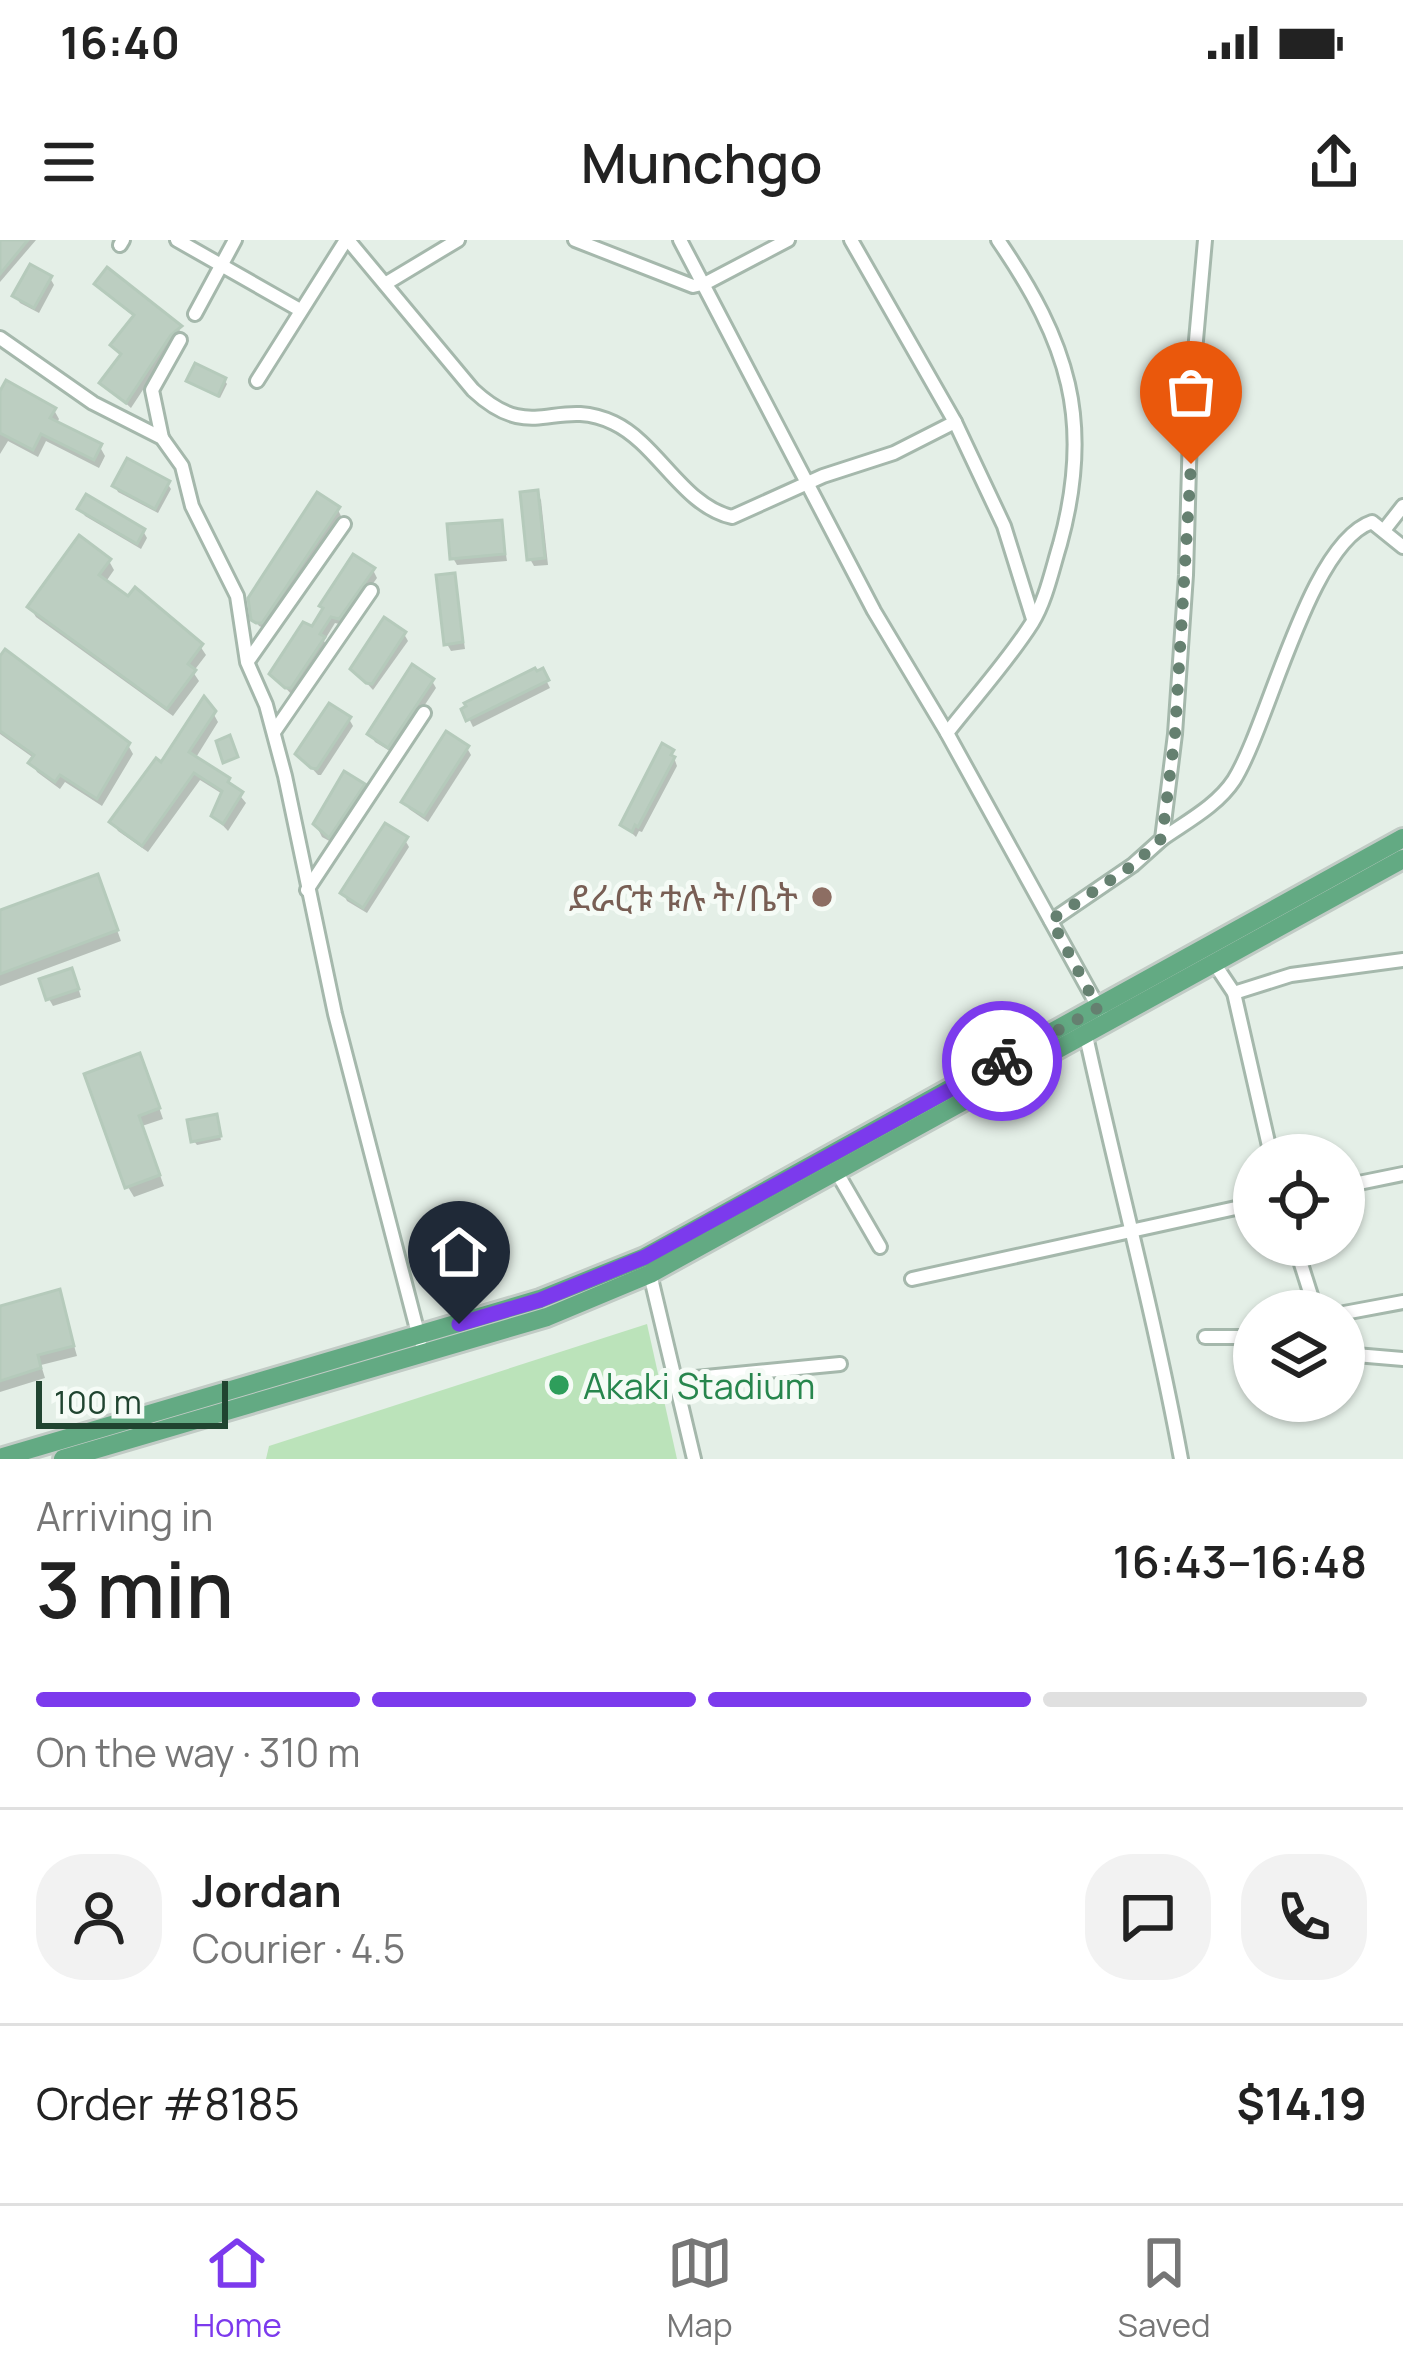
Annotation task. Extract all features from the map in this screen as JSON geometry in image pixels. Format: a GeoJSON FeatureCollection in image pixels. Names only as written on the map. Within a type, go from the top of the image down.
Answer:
{"type":"FeatureCollection","features":[{"type":"Feature","properties":{"kind":"main road"},"geometry":{"type":"LineString","coordinates":[[0,1458],[421,1345],[547,1317],[650,1274],[1086,1036],[1103,1016],[1403,838]]}},
{"type":"Feature","properties":{"kind":"main road"},"geometry":{"type":"LineString","coordinates":[[63,1459],[421,1345],[645,1257],[1103,1016],[1214,963],[1403,859]]}},
{"type":"Feature","properties":{"kind":"street"},"geometry":{"type":"LineString","coordinates":[[177,240],[300,310]]}},
{"type":"Feature","properties":{"kind":"street"},"geometry":{"type":"LineString","coordinates":[[195,314],[235,240]]}},
{"type":"Feature","properties":{"kind":"street"},"geometry":{"type":"LineString","coordinates":[[257,381],[347,240],[495,410],[521,419],[584,413],[621,426],[701,501],[727,517],[823,476],[894,453],[955,422]]}},
{"type":"Feature","properties":{"kind":"street"},"geometry":{"type":"LineString","coordinates":[[385,284],[458,240]]}},
{"type":"Feature","properties":{"kind":"street"},"geometry":{"type":"LineString","coordinates":[[574,240],[692,286],[788,240]]}},
{"type":"Feature","properties":{"kind":"street"},"geometry":{"type":"LineString","coordinates":[[680,240],[874,611],[1103,1016]]}},
{"type":"Feature","properties":{"kind":"street"},"geometry":{"type":"LineString","coordinates":[[851,240],[955,422],[1004,526],[1034,620]]}},
{"type":"Feature","properties":{"kind":"street"},"geometry":{"type":"LineString","coordinates":[[947,733],[1034,620],[1050,578],[1072,483],[1071,385],[1060,348],[998,240]]}},
{"type":"Feature","properties":{"kind":"street"},"geometry":{"type":"LineString","coordinates":[[1162,838],[1175,734],[1191,396],[1205,240]]}},
{"type":"Feature","properties":{"kind":"street"},"geometry":{"type":"LineString","coordinates":[[0,338],[93,403],[162,437]]}},
{"type":"Feature","properties":{"kind":"street"},"geometry":{"type":"LineString","coordinates":[[180,340],[152,390],[162,437],[182,466],[192,506],[236,596],[247,662],[274,732],[307,890],[421,1345]]}},
{"type":"Feature","properties":{"kind":"street"},"geometry":{"type":"LineString","coordinates":[[1385,529],[1403,506]]}},
{"type":"Feature","properties":{"kind":"street"},"geometry":{"type":"LineString","coordinates":[[1051,920],[1133,865],[1227,790],[1302,612],[1318,583],[1365,523],[1372,521],[1385,529],[1403,547]]}},
{"type":"Feature","properties":{"kind":"street"},"geometry":{"type":"LineString","coordinates":[[247,662],[344,524]]}},
{"type":"Feature","properties":{"kind":"street"},"geometry":{"type":"LineString","coordinates":[[274,732],[371,591]]}},
{"type":"Feature","properties":{"kind":"street"},"geometry":{"type":"LineString","coordinates":[[307,890],[424,713]]}},
{"type":"Feature","properties":{"kind":"street"},"geometry":{"type":"LineString","coordinates":[[1234,993],[1303,973],[1403,960]]}},
{"type":"Feature","properties":{"kind":"street"},"geometry":{"type":"LineString","coordinates":[[1214,963],[1234,993],[1266,1134]]}},
{"type":"Feature","properties":{"kind":"street"},"geometry":{"type":"LineString","coordinates":[[1086,1036],[1128,1229],[1159,1338],[1180,1459],[1190,1459]]}},
{"type":"Feature","properties":{"kind":"street"},"geometry":{"type":"LineString","coordinates":[[836,1171],[880,1247]]}},
{"type":"Feature","properties":{"kind":"street"},"geometry":{"type":"LineString","coordinates":[[1365,1182],[1403,1174]]}},
{"type":"Feature","properties":{"kind":"street"},"geometry":{"type":"LineString","coordinates":[[912,1279],[1233,1208]]}},
{"type":"Feature","properties":{"kind":"street"},"geometry":{"type":"LineString","coordinates":[[650,1274],[694,1459]]}},
{"type":"Feature","properties":{"kind":"street"},"geometry":{"type":"LineString","coordinates":[[1365,1308],[1403,1302]]}},
{"type":"Feature","properties":{"kind":"street"},"geometry":{"type":"LineString","coordinates":[[1205,1337],[1233,1337]]}},
{"type":"Feature","properties":{"kind":"street"},"geometry":{"type":"LineString","coordinates":[[1365,1356],[1403,1359]]}},
{"type":"Feature","properties":{"kind":"street"},"geometry":{"type":"LineString","coordinates":[[675,1380],[840,1364]]}},
{"type":"Feature","properties":{"kind":"green space","name":"Akaki Stadium"},"geometry":{"type":"Polygon","coordinates":[[[647,1324],[677,1459],[266,1459],[269,1446],[647,1324]]]}},
{"type":"Feature","properties":{"kind":"building"},"geometry":{"type":"Polygon","coordinates":[[[0,240],[28,240],[0,274],[0,240]]]}},
{"type":"Feature","properties":{"kind":"building"},"geometry":{"type":"Polygon","coordinates":[[[30,264],[52,276],[34,308],[12,296],[30,264]]]}},
{"type":"Feature","properties":{"kind":"building"},"geometry":{"type":"Polygon","coordinates":[[[107,267],[182,326],[171,335],[126,403],[99,383],[121,354],[110,345],[134,315],[94,284],[107,267]]]}},
{"type":"Feature","properties":{"kind":"building"},"geometry":{"type":"Polygon","coordinates":[[[195,363],[226,378],[218,396],[186,381],[195,363]]]}},
{"type":"Feature","properties":{"kind":"building"},"geometry":{"type":"Polygon","coordinates":[[[6,380],[56,408],[50,418],[102,444],[94,460],[41,434],[33,450],[0,433],[0,391],[6,380]]]}},
{"type":"Feature","properties":{"kind":"building"},"geometry":{"type":"Polygon","coordinates":[[[127,458],[170,481],[155,509],[112,486],[127,458]]]}},
{"type":"Feature","properties":{"kind":"building"},"geometry":{"type":"Polygon","coordinates":[[[538,490],[545,558],[527,560],[520,492],[538,490]]]}},
{"type":"Feature","properties":{"kind":"building"},"geometry":{"type":"Polygon","coordinates":[[[317,492],[340,507],[262,623],[256,623],[251,620],[248,598],[317,492]]]}},
{"type":"Feature","properties":{"kind":"building"},"geometry":{"type":"Polygon","coordinates":[[[86,494],[145,529],[137,544],[77,509],[86,494]]]}},
{"type":"Feature","properties":{"kind":"building"},"geometry":{"type":"Polygon","coordinates":[[[502,520],[505,554],[450,559],[447,524],[502,520]]]}},
{"type":"Feature","properties":{"kind":"building"},"geometry":{"type":"Polygon","coordinates":[[[79,535],[111,559],[99,575],[128,596],[135,587],[203,644],[188,664],[196,670],[167,709],[27,607],[79,535]]]}},
{"type":"Feature","properties":{"kind":"building"},"geometry":{"type":"Polygon","coordinates":[[[353,554],[375,568],[339,619],[331,617],[320,634],[325,637],[291,688],[285,688],[269,674],[303,622],[312,626],[323,608],[319,606],[353,554]]]}},
{"type":"Feature","properties":{"kind":"building"},"geometry":{"type":"Polygon","coordinates":[[[455,573],[463,642],[444,645],[436,575],[455,573]]]}},
{"type":"Feature","properties":{"kind":"building"},"geometry":{"type":"Polygon","coordinates":[[[384,617],[406,632],[372,684],[366,683],[350,669],[384,617]]]}},
{"type":"Feature","properties":{"kind":"building"},"geometry":{"type":"Polygon","coordinates":[[[5,649],[130,743],[97,799],[60,775],[55,782],[28,763],[34,755],[0,731],[0,656],[5,649]]]}},
{"type":"Feature","properties":{"kind":"building"},"geometry":{"type":"Polygon","coordinates":[[[412,664],[434,679],[388,748],[367,734],[412,664]]]}},
{"type":"Feature","properties":{"kind":"building"},"geometry":{"type":"Polygon","coordinates":[[[543,668],[549,680],[466,721],[461,709],[464,703],[543,668]]]}},
{"type":"Feature","properties":{"kind":"building"},"geometry":{"type":"Polygon","coordinates":[[[204,696],[216,711],[189,752],[243,792],[223,824],[211,816],[222,791],[194,773],[142,846],[109,822],[156,758],[161,762],[204,696]]]}},
{"type":"Feature","properties":{"kind":"building"},"geometry":{"type":"Polygon","coordinates":[[[329,703],[351,717],[317,769],[311,768],[295,754],[329,703]]]}},
{"type":"Feature","properties":{"kind":"building"},"geometry":{"type":"Polygon","coordinates":[[[446,731],[469,746],[424,816],[401,802],[446,731]]]}},
{"type":"Feature","properties":{"kind":"building"},"geometry":{"type":"Polygon","coordinates":[[[230,735],[238,757],[223,763],[216,741],[230,735]]]}},
{"type":"Feature","properties":{"kind":"building"},"geometry":{"type":"Polygon","coordinates":[[[662,743],[674,750],[671,755],[675,757],[632,832],[620,825],[662,743]]]}},
{"type":"Feature","properties":{"kind":"building"},"geometry":{"type":"Polygon","coordinates":[[[344,771],[365,784],[329,838],[313,824],[344,771]]]}},
{"type":"Feature","properties":{"kind":"building"},"geometry":{"type":"Polygon","coordinates":[[[385,823],[408,837],[363,908],[340,893],[385,823]]]}},
{"type":"Feature","properties":{"kind":"building"},"geometry":{"type":"Polygon","coordinates":[[[98,874],[118,930],[0,974],[0,910],[98,874]]]}},
{"type":"Feature","properties":{"kind":"building"},"geometry":{"type":"Polygon","coordinates":[[[72,968],[79,989],[46,1000],[39,979],[72,968]]]}},
{"type":"Feature","properties":{"kind":"building"},"geometry":{"type":"Polygon","coordinates":[[[140,1053],[160,1108],[139,1116],[160,1175],[125,1188],[84,1074],[140,1053]]]}},
{"type":"Feature","properties":{"kind":"building"},"geometry":{"type":"Polygon","coordinates":[[[217,1114],[221,1136],[191,1142],[187,1120],[217,1114]]]}},
{"type":"Feature","properties":{"kind":"building"},"geometry":{"type":"Polygon","coordinates":[[[60,1289],[74,1346],[38,1355],[41,1368],[0,1381],[0,1306],[60,1289]]]}},
{"type":"Feature","properties":{"kind":"way so far"},"geometry":{"type":"LineString","coordinates":[[1002,1061],[1098,1008],[1051,920],[1133,865],[1162,838],[1175,734],[1191,464]]}},
{"type":"Feature","properties":{"kind":"place","name":"ደራርቱ ቱሉ ት/ቤት"},"geometry":{"type":"Point","coordinates":[822,897]}},
{"type":"Feature","properties":{"kind":"place","name":"Akaki Stadium"},"geometry":{"type":"Point","coordinates":[559,1385]}},
{"type":"Feature","properties":{"kind":"route"},"geometry":{"type":"LineString","coordinates":[[459,1324],[540,1300],[645,1257],[1002,1061]]}}]}
